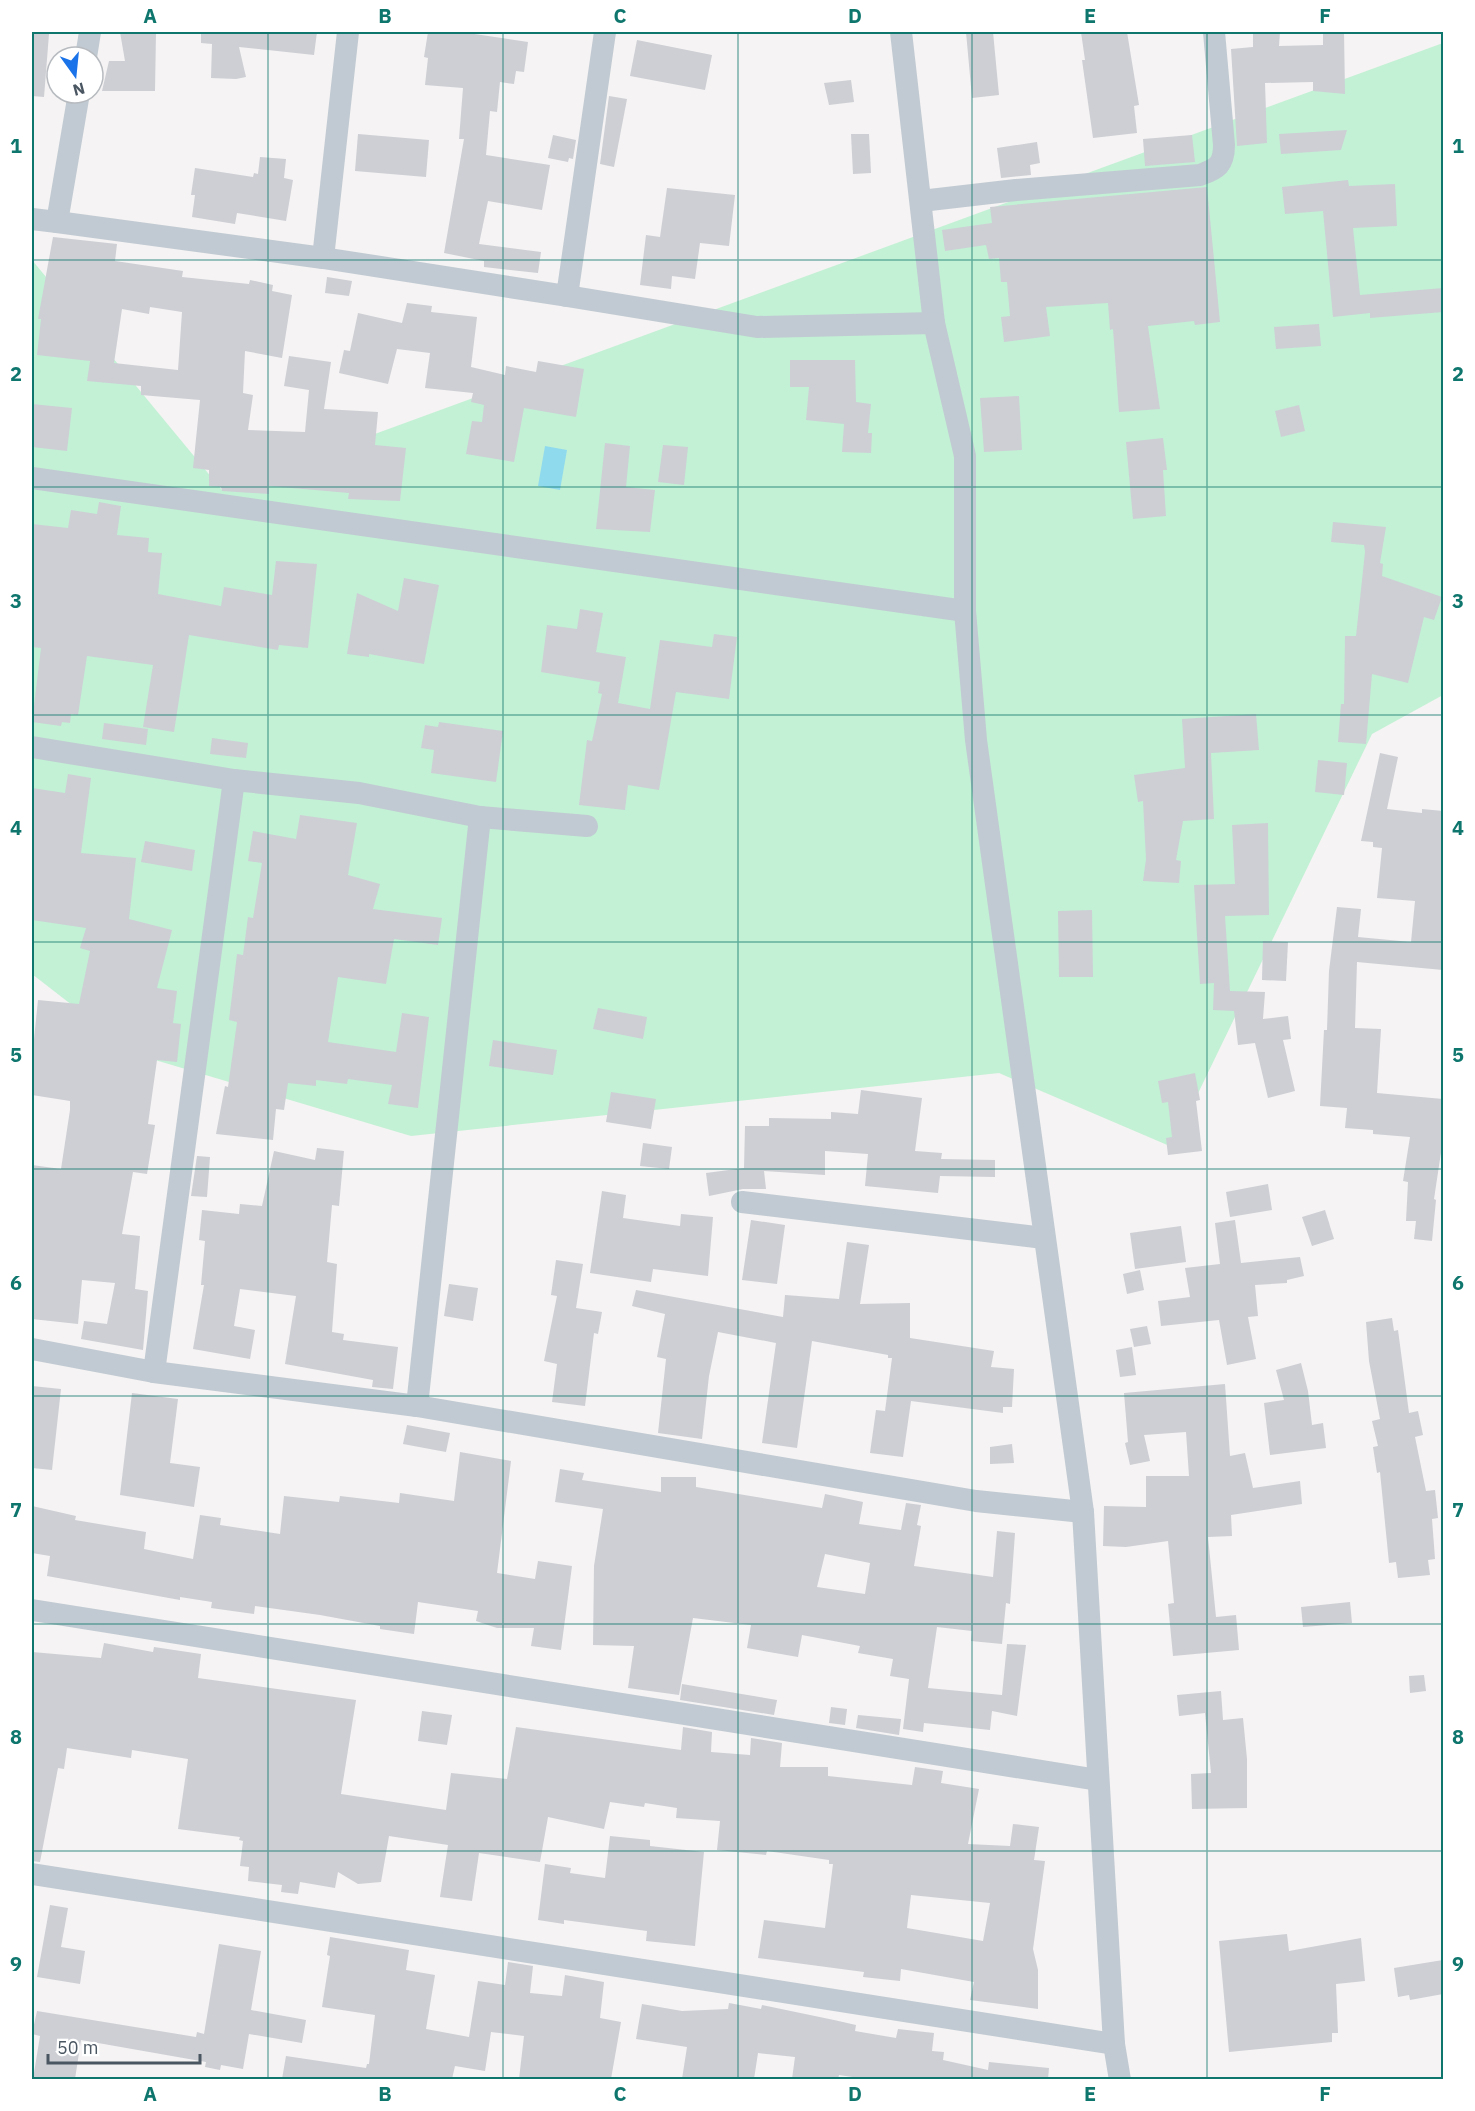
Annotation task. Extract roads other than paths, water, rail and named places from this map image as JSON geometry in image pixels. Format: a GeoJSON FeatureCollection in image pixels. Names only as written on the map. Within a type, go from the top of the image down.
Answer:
{"type":"FeatureCollection","features":[{"type":"Feature","properties":{"kind":"street"},"geometry":{"type":"LineString","coordinates":[[323,258],[337,110],[348,32]]}},
{"type":"Feature","properties":{"kind":"street"},"geometry":{"type":"LineString","coordinates":[[567,296],[605,32]]}},
{"type":"Feature","properties":{"kind":"street"},"geometry":{"type":"LineString","coordinates":[[901,32],[934,323],[965,456],[965,611],[976,740],[1083,1512],[1114,2044],[1120,2079]]}},
{"type":"Feature","properties":{"kind":"street"},"geometry":{"type":"LineString","coordinates":[[921,201],[1016,190],[1200,175],[1217,169],[1224,159],[1224,145],[1214,32]]}},
{"type":"Feature","properties":{"kind":"street"},"geometry":{"type":"LineString","coordinates":[[57,222],[78,105]]}},
{"type":"Feature","properties":{"kind":"street"},"geometry":{"type":"LineString","coordinates":[[32,219],[323,258],[757,327],[934,323]]}},
{"type":"Feature","properties":{"kind":"street"},"geometry":{"type":"LineString","coordinates":[[32,478],[965,611]]}},
{"type":"Feature","properties":{"kind":"street"},"geometry":{"type":"LineString","coordinates":[[32,747],[234,780],[359,793],[480,817],[587,826]]}},
{"type":"Feature","properties":{"kind":"street"},"geometry":{"type":"LineString","coordinates":[[154,1372],[234,780]]}},
{"type":"Feature","properties":{"kind":"street"},"geometry":{"type":"LineString","coordinates":[[417,1406],[480,817]]}},
{"type":"Feature","properties":{"kind":"street"},"geometry":{"type":"LineString","coordinates":[[741,1202],[1044,1238]]}},
{"type":"Feature","properties":{"kind":"street"},"geometry":{"type":"LineString","coordinates":[[32,1349],[154,1372],[417,1406],[976,1501],[1083,1512]]}},
{"type":"Feature","properties":{"kind":"street"},"geometry":{"type":"LineString","coordinates":[[32,1610],[1098,1780]]}},
{"type":"Feature","properties":{"kind":"street"},"geometry":{"type":"LineString","coordinates":[[32,1874],[1114,2044]]}},
{"type":"Feature","properties":{"kind":"water"},"geometry":{"type":"Polygon","coordinates":[[[545,446],[567,450],[560,490],[538,486],[545,446]]]}}]}
